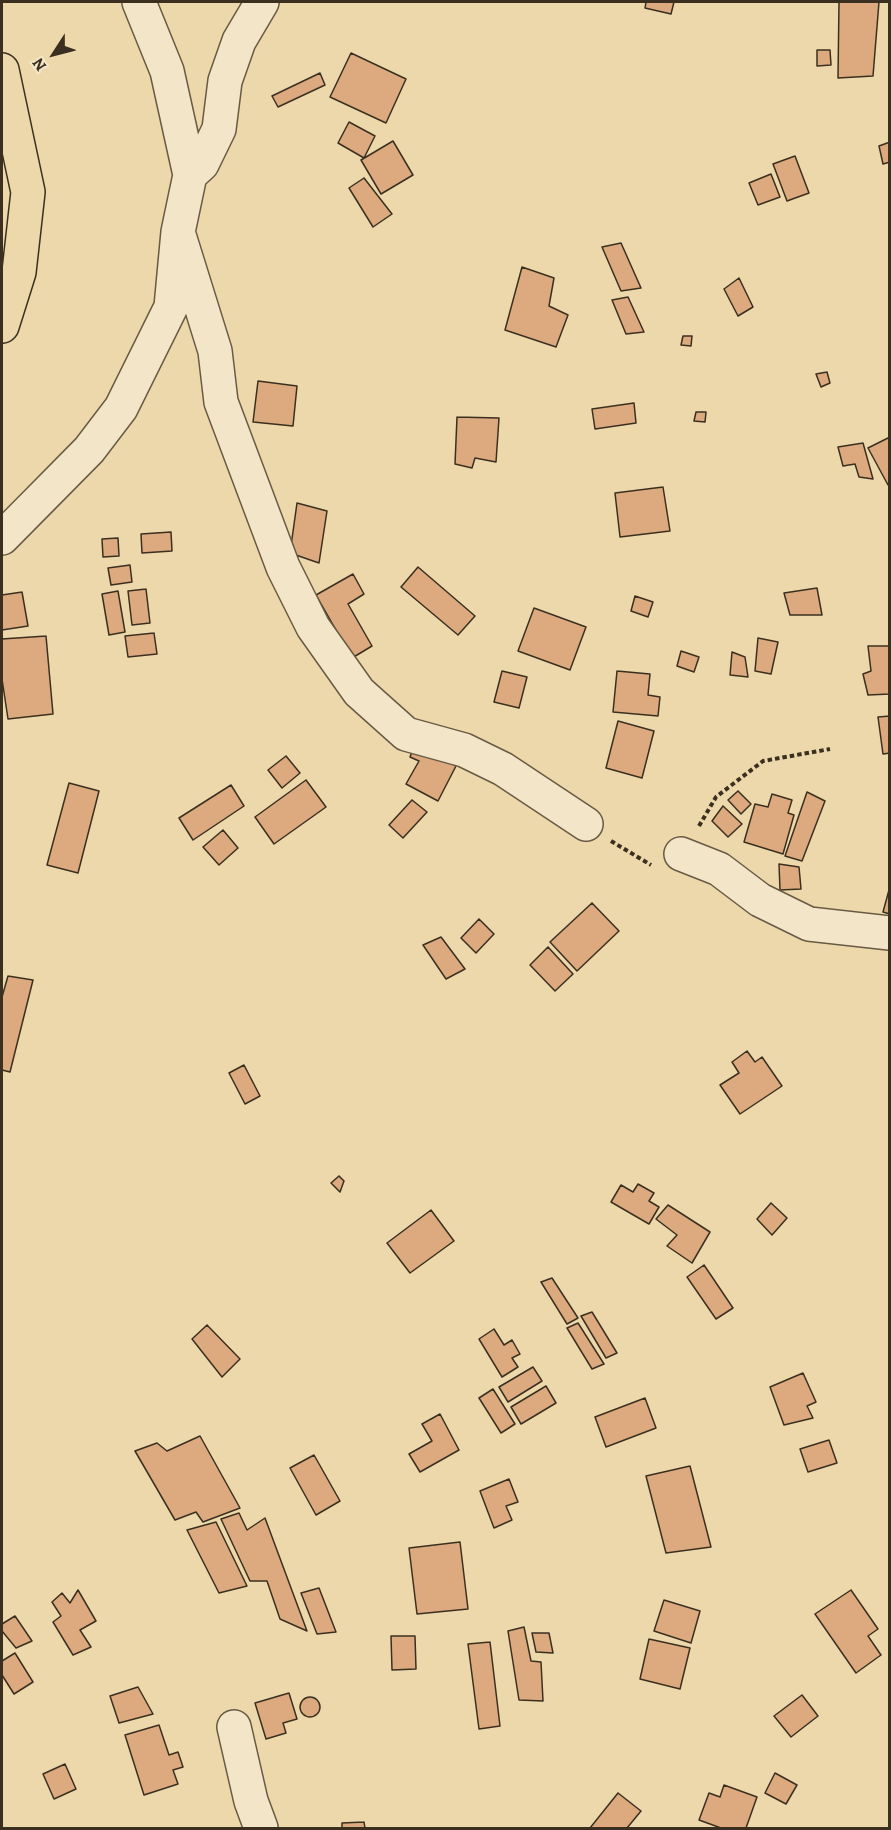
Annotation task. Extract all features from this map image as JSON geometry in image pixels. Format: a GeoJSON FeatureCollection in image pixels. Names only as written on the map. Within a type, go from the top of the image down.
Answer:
{"type":"FeatureCollection","features":[{"type":"Feature","properties":{"kind":"highway"},"geometry":{"type":"LineString","coordinates":[[2,70],[28,192],[19,272],[2,326]]}},
{"type":"Feature","properties":{"kind":"street"},"geometry":{"type":"LineString","coordinates":[[2,538],[89,450],[121,408],[171,307],[178,232],[190,174],[166,71],[139,2]]}},
{"type":"Feature","properties":{"kind":"street"},"geometry":{"type":"LineString","coordinates":[[190,174],[202,164],[219,129],[225,81],[239,41],[262,2]]}},
{"type":"Feature","properties":{"kind":"street"},"geometry":{"type":"LineString","coordinates":[[178,232],[215,351],[221,402],[283,567],[313,627],[359,692],[406,734],[464,750],[503,769],[586,824]]}},
{"type":"Feature","properties":{"kind":"street"},"geometry":{"type":"LineString","coordinates":[[681,854],[719,869],[760,900],[809,924],[890,933]]}},
{"type":"Feature","properties":{"kind":"street"},"geometry":{"type":"LineString","coordinates":[[234,1727],[251,1801],[261,1828]]}},
{"type":"Feature","properties":{"kind":"path"},"geometry":{"type":"LineString","coordinates":[[586,824],[668,876],[716,797],[763,761],[830,749]]}},
{"type":"Feature","properties":{"kind":"building"},"geometry":{"type":"Polygon","coordinates":[[[646,2],[674,2],[671,14],[645,8],[646,2]]]}},
{"type":"Feature","properties":{"kind":"building"},"geometry":{"type":"Polygon","coordinates":[[[839,2],[879,2],[873,76],[838,78],[839,2]]]}},
{"type":"Feature","properties":{"kind":"building"},"geometry":{"type":"Polygon","coordinates":[[[817,50],[830,50],[831,65],[817,66],[817,50]]]}},
{"type":"Feature","properties":{"kind":"building"},"geometry":{"type":"Polygon","coordinates":[[[351,53],[406,79],[386,123],[330,97],[351,53]]]}},
{"type":"Feature","properties":{"kind":"building"},"geometry":{"type":"Polygon","coordinates":[[[320,73],[325,85],[278,107],[272,96],[320,73]]]}},
{"type":"Feature","properties":{"kind":"building"},"geometry":{"type":"Polygon","coordinates":[[[349,122],[375,136],[364,158],[338,143],[349,122]]]}},
{"type":"Feature","properties":{"kind":"building"},"geometry":{"type":"Polygon","coordinates":[[[393,141],[413,175],[381,194],[361,160],[393,141]]]}},
{"type":"Feature","properties":{"kind":"building"},"geometry":{"type":"Polygon","coordinates":[[[890,142],[890,162],[883,164],[879,146],[890,142]]]}},
{"type":"Feature","properties":{"kind":"building"},"geometry":{"type":"Polygon","coordinates":[[[795,156],[809,193],[787,201],[773,164],[795,156]]]}},
{"type":"Feature","properties":{"kind":"building"},"geometry":{"type":"Polygon","coordinates":[[[771,174],[780,197],[758,205],[749,183],[771,174]]]}},
{"type":"Feature","properties":{"kind":"building"},"geometry":{"type":"Polygon","coordinates":[[[364,178],[392,214],[373,227],[349,188],[364,178]]]}},
{"type":"Feature","properties":{"kind":"building"},"geometry":{"type":"Polygon","coordinates":[[[621,243],[641,288],[621,291],[602,247],[621,243]]]}},
{"type":"Feature","properties":{"kind":"building"},"geometry":{"type":"Polygon","coordinates":[[[522,267],[554,278],[549,306],[568,315],[556,347],[505,330],[522,267]]]}},
{"type":"Feature","properties":{"kind":"building"},"geometry":{"type":"Polygon","coordinates":[[[739,278],[753,307],[738,316],[724,289],[739,278]]]}},
{"type":"Feature","properties":{"kind":"building"},"geometry":{"type":"Polygon","coordinates":[[[628,297],[644,332],[626,334],[612,300],[628,297]]]}},
{"type":"Feature","properties":{"kind":"building"},"geometry":{"type":"Polygon","coordinates":[[[683,336],[692,336],[691,346],[681,345],[683,336]]]}},
{"type":"Feature","properties":{"kind":"building"},"geometry":{"type":"Polygon","coordinates":[[[827,372],[830,383],[821,387],[816,374],[827,372]]]}},
{"type":"Feature","properties":{"kind":"building"},"geometry":{"type":"Polygon","coordinates":[[[258,381],[297,386],[293,426],[253,422],[258,381]]]}},
{"type":"Feature","properties":{"kind":"building"},"geometry":{"type":"Polygon","coordinates":[[[634,403],[636,423],[595,429],[592,409],[634,403]]]}},
{"type":"Feature","properties":{"kind":"building"},"geometry":{"type":"Polygon","coordinates":[[[696,412],[706,412],[705,422],[694,421],[696,412]]]}},
{"type":"Feature","properties":{"kind":"building"},"geometry":{"type":"Polygon","coordinates":[[[457,417],[499,418],[496,462],[475,458],[472,468],[455,464],[457,417]]]}},
{"type":"Feature","properties":{"kind":"building"},"geometry":{"type":"Polygon","coordinates":[[[890,437],[890,484],[888,485],[868,448],[890,437]]]}},
{"type":"Feature","properties":{"kind":"building"},"geometry":{"type":"Polygon","coordinates":[[[863,443],[873,479],[859,477],[855,464],[843,466],[838,447],[863,443]]]}},
{"type":"Feature","properties":{"kind":"building"},"geometry":{"type":"Polygon","coordinates":[[[663,487],[670,531],[620,537],[615,493],[663,487]]]}},
{"type":"Feature","properties":{"kind":"building"},"geometry":{"type":"Polygon","coordinates":[[[297,503],[327,511],[319,563],[290,553],[297,503]]]}},
{"type":"Feature","properties":{"kind":"building"},"geometry":{"type":"Polygon","coordinates":[[[171,532],[172,551],[142,553],[141,534],[171,532]]]}},
{"type":"Feature","properties":{"kind":"building"},"geometry":{"type":"Polygon","coordinates":[[[118,538],[119,556],[103,557],[102,539],[118,538]]]}},
{"type":"Feature","properties":{"kind":"building"},"geometry":{"type":"Polygon","coordinates":[[[130,565],[132,582],[111,585],[108,568],[130,565]]]}},
{"type":"Feature","properties":{"kind":"building"},"geometry":{"type":"Polygon","coordinates":[[[418,567],[475,616],[458,635],[401,587],[418,567]]]}},
{"type":"Feature","properties":{"kind":"building"},"geometry":{"type":"Polygon","coordinates":[[[353,574],[364,594],[348,604],[372,646],[352,658],[316,595],[353,574]]]}},
{"type":"Feature","properties":{"kind":"building"},"geometry":{"type":"Polygon","coordinates":[[[817,588],[822,615],[790,615],[784,593],[817,588]]]}},
{"type":"Feature","properties":{"kind":"building"},"geometry":{"type":"Polygon","coordinates":[[[146,589],[150,623],[132,625],[128,591],[146,589]]]}},
{"type":"Feature","properties":{"kind":"building"},"geometry":{"type":"Polygon","coordinates":[[[118,591],[125,632],[109,635],[102,594],[118,591]]]}},
{"type":"Feature","properties":{"kind":"building"},"geometry":{"type":"Polygon","coordinates":[[[22,592],[28,626],[2,630],[2,595],[22,592]]]}},
{"type":"Feature","properties":{"kind":"building"},"geometry":{"type":"Polygon","coordinates":[[[635,596],[653,602],[648,617],[631,611],[635,596]]]}},
{"type":"Feature","properties":{"kind":"building"},"geometry":{"type":"Polygon","coordinates":[[[534,608],[586,627],[570,670],[518,651],[534,608]]]}},
{"type":"Feature","properties":{"kind":"building"},"geometry":{"type":"Polygon","coordinates":[[[154,633],[157,654],[128,657],[125,636],[154,633]]]}},
{"type":"Feature","properties":{"kind":"building"},"geometry":{"type":"Polygon","coordinates":[[[46,636],[53,714],[8,719],[2,679],[2,639],[46,636]]]}},
{"type":"Feature","properties":{"kind":"building"},"geometry":{"type":"Polygon","coordinates":[[[758,638],[778,642],[771,674],[755,671],[758,638]]]}},
{"type":"Feature","properties":{"kind":"building"},"geometry":{"type":"Polygon","coordinates":[[[868,646],[890,646],[890,694],[868,695],[863,674],[871,671],[868,646]]]}},
{"type":"Feature","properties":{"kind":"building"},"geometry":{"type":"Polygon","coordinates":[[[681,651],[699,657],[694,672],[677,666],[681,651]]]}},
{"type":"Feature","properties":{"kind":"building"},"geometry":{"type":"Polygon","coordinates":[[[732,652],[745,657],[748,677],[730,675],[732,652]]]}},
{"type":"Feature","properties":{"kind":"building"},"geometry":{"type":"Polygon","coordinates":[[[502,671],[527,677],[519,708],[494,702],[502,671]]]}},
{"type":"Feature","properties":{"kind":"building"},"geometry":{"type":"Polygon","coordinates":[[[617,671],[650,674],[648,695],[660,697],[658,716],[613,712],[617,671]]]}},
{"type":"Feature","properties":{"kind":"building"},"geometry":{"type":"Polygon","coordinates":[[[890,716],[890,753],[883,754],[878,717],[890,716]]]}},
{"type":"Feature","properties":{"kind":"building"},"geometry":{"type":"Polygon","coordinates":[[[618,721],[654,731],[642,778],[606,768],[618,721]]]}},
{"type":"Feature","properties":{"kind":"building"},"geometry":{"type":"Polygon","coordinates":[[[416,741],[456,766],[438,801],[406,784],[419,761],[410,757],[416,741]]]}},
{"type":"Feature","properties":{"kind":"building"},"geometry":{"type":"Polygon","coordinates":[[[286,756],[300,773],[282,788],[268,770],[286,756]]]}},
{"type":"Feature","properties":{"kind":"building"},"geometry":{"type":"Polygon","coordinates":[[[306,780],[326,807],[274,844],[255,817],[306,780]]]}},
{"type":"Feature","properties":{"kind":"building"},"geometry":{"type":"Polygon","coordinates":[[[69,783],[99,791],[78,873],[47,865],[69,783]]]}},
{"type":"Feature","properties":{"kind":"building"},"geometry":{"type":"Polygon","coordinates":[[[231,785],[244,806],[193,840],[179,818],[231,785]]]}},
{"type":"Feature","properties":{"kind":"building"},"geometry":{"type":"Polygon","coordinates":[[[738,791],[751,804],[741,814],[728,800],[738,791]]]}},
{"type":"Feature","properties":{"kind":"building"},"geometry":{"type":"Polygon","coordinates":[[[807,792],[825,801],[802,861],[785,856],[807,792]]]}},
{"type":"Feature","properties":{"kind":"building"},"geometry":{"type":"Polygon","coordinates":[[[772,794],[792,800],[788,813],[794,815],[783,854],[744,842],[755,804],[768,807],[772,794]]]}},
{"type":"Feature","properties":{"kind":"building"},"geometry":{"type":"Polygon","coordinates":[[[412,800],[427,812],[403,838],[389,825],[412,800]]]}},
{"type":"Feature","properties":{"kind":"building"},"geometry":{"type":"Polygon","coordinates":[[[723,806],[742,824],[728,837],[712,821],[723,806]]]}},
{"type":"Feature","properties":{"kind":"building"},"geometry":{"type":"Polygon","coordinates":[[[223,830],[238,848],[219,865],[203,847],[223,830]]]}},
{"type":"Feature","properties":{"kind":"building"},"geometry":{"type":"Polygon","coordinates":[[[779,864],[799,867],[801,889],[780,890],[779,864]]]}},
{"type":"Feature","properties":{"kind":"building"},"geometry":{"type":"Polygon","coordinates":[[[890,890],[890,914],[883,912],[890,890]]]}},
{"type":"Feature","properties":{"kind":"building"},"geometry":{"type":"Polygon","coordinates":[[[592,903],[619,931],[577,971],[550,942],[592,903]]]}},
{"type":"Feature","properties":{"kind":"building"},"geometry":{"type":"Polygon","coordinates":[[[479,919],[494,934],[476,953],[461,938],[479,919]]]}},
{"type":"Feature","properties":{"kind":"building"},"geometry":{"type":"Polygon","coordinates":[[[441,937],[465,969],[446,979],[423,945],[441,937]]]}},
{"type":"Feature","properties":{"kind":"building"},"geometry":{"type":"Polygon","coordinates":[[[548,947],[573,974],[555,991],[530,965],[548,947]]]}},
{"type":"Feature","properties":{"kind":"building"},"geometry":{"type":"Polygon","coordinates":[[[8,976],[33,980],[10,1072],[2,1070],[2,997],[8,976]]]}},
{"type":"Feature","properties":{"kind":"building"},"geometry":{"type":"Polygon","coordinates":[[[747,1051],[755,1062],[762,1057],[782,1086],[740,1114],[720,1085],[739,1073],[732,1062],[747,1051]]]}},
{"type":"Feature","properties":{"kind":"building"},"geometry":{"type":"Polygon","coordinates":[[[244,1065],[260,1096],[245,1104],[229,1073],[244,1065]]]}},
{"type":"Feature","properties":{"kind":"building"},"geometry":{"type":"Polygon","coordinates":[[[339,1176],[344,1181],[340,1192],[331,1183],[339,1176]]]}},
{"type":"Feature","properties":{"kind":"building"},"geometry":{"type":"Polygon","coordinates":[[[638,1184],[654,1193],[649,1201],[659,1207],[649,1224],[611,1202],[621,1185],[633,1192],[638,1184]]]}},
{"type":"Feature","properties":{"kind":"building"},"geometry":{"type":"Polygon","coordinates":[[[771,1203],[787,1218],[772,1235],[757,1219],[771,1203]]]}},
{"type":"Feature","properties":{"kind":"building"},"geometry":{"type":"Polygon","coordinates":[[[668,1205],[710,1232],[692,1263],[667,1246],[677,1235],[656,1219],[668,1205]]]}},
{"type":"Feature","properties":{"kind":"building"},"geometry":{"type":"Polygon","coordinates":[[[431,1210],[454,1241],[410,1273],[387,1243],[431,1210]]]}},
{"type":"Feature","properties":{"kind":"building"},"geometry":{"type":"Polygon","coordinates":[[[704,1265],[733,1308],[716,1319],[687,1277],[704,1265]]]}},
{"type":"Feature","properties":{"kind":"building"},"geometry":{"type":"Polygon","coordinates":[[[552,1278],[578,1318],[567,1324],[541,1282],[552,1278]]]}},
{"type":"Feature","properties":{"kind":"building"},"geometry":{"type":"Polygon","coordinates":[[[592,1312],[617,1353],[606,1358],[581,1316],[592,1312]]]}},
{"type":"Feature","properties":{"kind":"building"},"geometry":{"type":"Polygon","coordinates":[[[578,1323],[604,1364],[592,1369],[567,1328],[578,1323]]]}},
{"type":"Feature","properties":{"kind":"building"},"geometry":{"type":"Polygon","coordinates":[[[207,1325],[240,1359],[222,1377],[192,1339],[207,1325]]]}},
{"type":"Feature","properties":{"kind":"building"},"geometry":{"type":"Polygon","coordinates":[[[494,1329],[504,1345],[512,1340],[520,1354],[512,1358],[518,1367],[502,1377],[479,1339],[494,1329]]]}},
{"type":"Feature","properties":{"kind":"building"},"geometry":{"type":"Polygon","coordinates":[[[533,1367],[542,1381],[508,1402],[499,1387],[533,1367]]]}},
{"type":"Feature","properties":{"kind":"building"},"geometry":{"type":"Polygon","coordinates":[[[803,1373],[816,1402],[807,1406],[813,1418],[784,1425],[770,1387],[803,1373]]]}},
{"type":"Feature","properties":{"kind":"building"},"geometry":{"type":"Polygon","coordinates":[[[546,1386],[556,1403],[521,1424],[511,1407],[546,1386]]]}},
{"type":"Feature","properties":{"kind":"building"},"geometry":{"type":"Polygon","coordinates":[[[493,1389],[515,1424],[501,1433],[479,1398],[493,1389]]]}},
{"type":"Feature","properties":{"kind":"building"},"geometry":{"type":"Polygon","coordinates":[[[645,1398],[656,1428],[606,1447],[595,1417],[645,1398]]]}},
{"type":"Feature","properties":{"kind":"building"},"geometry":{"type":"Polygon","coordinates":[[[440,1414],[459,1450],[420,1472],[409,1454],[432,1441],[422,1424],[440,1414]]]}},
{"type":"Feature","properties":{"kind":"building"},"geometry":{"type":"Polygon","coordinates":[[[200,1436],[240,1508],[203,1522],[196,1512],[175,1520],[135,1451],[157,1443],[167,1451],[200,1436]]]}},
{"type":"Feature","properties":{"kind":"building"},"geometry":{"type":"Polygon","coordinates":[[[829,1440],[837,1463],[808,1472],[800,1449],[829,1440]]]}},
{"type":"Feature","properties":{"kind":"building"},"geometry":{"type":"Polygon","coordinates":[[[314,1455],[340,1501],[316,1515],[290,1468],[314,1455]]]}},
{"type":"Feature","properties":{"kind":"building"},"geometry":{"type":"Polygon","coordinates":[[[690,1466],[711,1547],[666,1553],[646,1476],[690,1466]]]}},
{"type":"Feature","properties":{"kind":"building"},"geometry":{"type":"Polygon","coordinates":[[[509,1479],[518,1502],[506,1506],[512,1520],[494,1528],[480,1491],[509,1479]]]}},
{"type":"Feature","properties":{"kind":"building"},"geometry":{"type":"Polygon","coordinates":[[[239,1513],[247,1530],[265,1518],[307,1631],[280,1619],[267,1581],[250,1581],[221,1519],[239,1513]]]}},
{"type":"Feature","properties":{"kind":"building"},"geometry":{"type":"Polygon","coordinates":[[[216,1522],[247,1586],[219,1593],[187,1530],[216,1522]]]}},
{"type":"Feature","properties":{"kind":"building"},"geometry":{"type":"Polygon","coordinates":[[[460,1542],[468,1609],[417,1614],[409,1548],[460,1542]]]}},
{"type":"Feature","properties":{"kind":"building"},"geometry":{"type":"Polygon","coordinates":[[[319,1588],[336,1632],[317,1634],[301,1593],[319,1588]]]}},
{"type":"Feature","properties":{"kind":"building"},"geometry":{"type":"Polygon","coordinates":[[[78,1590],[96,1621],[80,1630],[91,1647],[73,1655],[53,1622],[61,1616],[52,1602],[62,1593],[70,1603],[78,1590]]]}},
{"type":"Feature","properties":{"kind":"building"},"geometry":{"type":"Polygon","coordinates":[[[851,1590],[878,1629],[868,1636],[881,1655],[856,1673],[815,1614],[851,1590]]]}},
{"type":"Feature","properties":{"kind":"building"},"geometry":{"type":"Polygon","coordinates":[[[664,1600],[700,1611],[691,1643],[654,1631],[664,1600]]]}},
{"type":"Feature","properties":{"kind":"building"},"geometry":{"type":"Polygon","coordinates":[[[15,1616],[32,1641],[16,1648],[2,1631],[2,1624],[15,1616]]]}},
{"type":"Feature","properties":{"kind":"building"},"geometry":{"type":"Polygon","coordinates":[[[524,1627],[531,1661],[541,1662],[543,1701],[519,1700],[508,1631],[524,1627]]]}},
{"type":"Feature","properties":{"kind":"building"},"geometry":{"type":"Polygon","coordinates":[[[532,1633],[549,1633],[553,1653],[536,1652],[532,1633]]]}},
{"type":"Feature","properties":{"kind":"building"},"geometry":{"type":"Polygon","coordinates":[[[391,1636],[415,1636],[416,1669],[392,1670],[391,1636]]]}},
{"type":"Feature","properties":{"kind":"building"},"geometry":{"type":"Polygon","coordinates":[[[649,1639],[690,1648],[680,1689],[640,1679],[649,1639]]]}},
{"type":"Feature","properties":{"kind":"building"},"geometry":{"type":"Polygon","coordinates":[[[490,1642],[500,1726],[479,1729],[468,1644],[490,1642]]]}},
{"type":"Feature","properties":{"kind":"building"},"geometry":{"type":"Polygon","coordinates":[[[15,1653],[33,1682],[14,1694],[2,1675],[2,1661],[15,1653]]]}},
{"type":"Feature","properties":{"kind":"building"},"geometry":{"type":"Polygon","coordinates":[[[138,1687],[153,1714],[119,1723],[110,1696],[138,1687]]]}},
{"type":"Feature","properties":{"kind":"building"},"geometry":{"type":"Polygon","coordinates":[[[289,1693],[297,1719],[283,1723],[286,1733],[266,1739],[255,1703],[289,1693]]]}},
{"type":"Feature","properties":{"kind":"building"},"geometry":{"type":"Polygon","coordinates":[[[802,1695],[818,1716],[791,1737],[774,1716],[802,1695]]]}},
{"type":"Feature","properties":{"kind":"building"},"geometry":{"type":"Polygon","coordinates":[[[310,1697],[317,1700],[320,1707],[317,1714],[310,1717],[303,1714],[300,1707],[303,1700],[310,1697]]]}},
{"type":"Feature","properties":{"kind":"building"},"geometry":{"type":"Polygon","coordinates":[[[159,1725],[169,1755],[178,1752],[183,1767],[173,1770],[178,1784],[144,1795],[125,1735],[159,1725]]]}},
{"type":"Feature","properties":{"kind":"building"},"geometry":{"type":"Polygon","coordinates":[[[65,1764],[76,1789],[54,1799],[43,1774],[65,1764]]]}},
{"type":"Feature","properties":{"kind":"building"},"geometry":{"type":"Polygon","coordinates":[[[775,1773],[797,1785],[786,1804],[765,1793],[775,1773]]]}},
{"type":"Feature","properties":{"kind":"building"},"geometry":{"type":"Polygon","coordinates":[[[724,1785],[757,1797],[746,1828],[721,1828],[699,1820],[709,1793],[720,1797],[724,1785]]]}},
{"type":"Feature","properties":{"kind":"building"},"geometry":{"type":"Polygon","coordinates":[[[618,1793],[641,1811],[627,1828],[590,1828],[618,1793]]]}},
{"type":"Feature","properties":{"kind":"building"},"geometry":{"type":"Polygon","coordinates":[[[364,1822],[365,1828],[342,1828],[342,1823],[364,1822]]]}}]}
